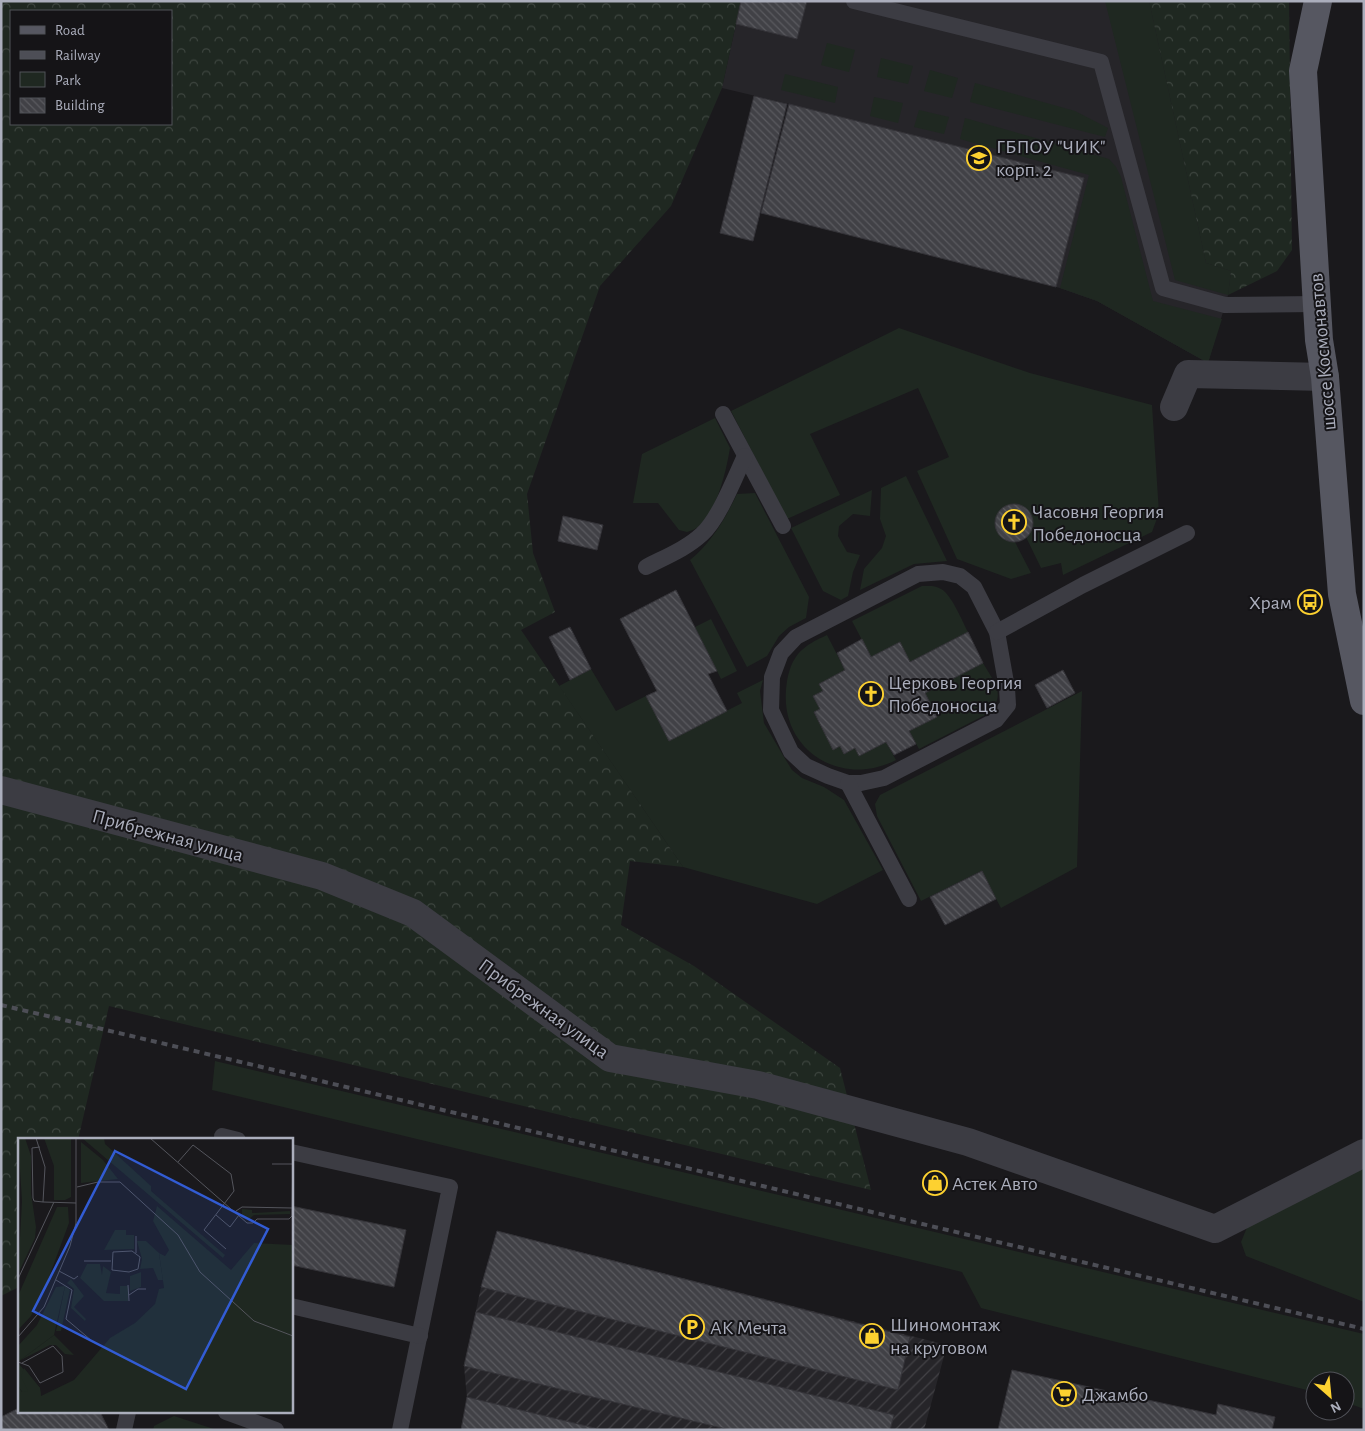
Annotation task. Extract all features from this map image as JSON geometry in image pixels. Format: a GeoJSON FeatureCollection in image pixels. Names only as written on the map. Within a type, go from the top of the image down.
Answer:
{"type":"FeatureCollection","features":[{"type":"Feature","properties":{"kind":"main road","name":"шоссе Космонавтов"},"geometry":{"type":"LineString","coordinates":[[1318,1],[1303,72],[1319,340],[1325,377],[1342,594],[1364,701]]}},
{"type":"Feature","properties":{"kind":"street"},"geometry":{"type":"LineString","coordinates":[[1174,407],[1188,374],[1325,377]]}},
{"type":"Feature","properties":{"kind":"street","name":"Прибрежная улица"},"geometry":{"type":"LineString","coordinates":[[1,790],[322,876],[413,913],[610,1058],[758,1085],[968,1142],[1215,1229],[1364,1153]]}},
{"type":"Feature","properties":{"kind":"lane"},"geometry":{"type":"LineString","coordinates":[[854,1],[900,7],[1101,62],[1162,288],[1225,305],[1317,304]]}},
{"type":"Feature","properties":{"kind":"lane"},"geometry":{"type":"LineString","coordinates":[[724,414],[783,526]]}},
{"type":"Feature","properties":{"kind":"lane"},"geometry":{"type":"LineString","coordinates":[[646,567],[684,548],[704,533],[717,513],[745,456]]}},
{"type":"Feature","properties":{"kind":"lane"},"geometry":{"type":"LineString","coordinates":[[997,632],[1083,585],[1187,533]]}},
{"type":"Feature","properties":{"kind":"lane"},"geometry":{"type":"LineString","coordinates":[[943,572],[960,576],[974,587],[997,632],[1007,688],[1008,705],[996,720],[884,778],[848,784],[806,766],[791,752],[776,722],[772,710],[772,677],[781,653],[796,637],[918,574],[943,572]]}},
{"type":"Feature","properties":{"kind":"lane"},"geometry":{"type":"LineString","coordinates":[[848,784],[909,899]]}},
{"type":"Feature","properties":{"kind":"lane"},"geometry":{"type":"LineString","coordinates":[[222,1136],[230,1138]]}},
{"type":"Feature","properties":{"kind":"lane"},"geometry":{"type":"LineString","coordinates":[[292,1152],[450,1187],[400,1430]]}},
{"type":"Feature","properties":{"kind":"lane"},"geometry":{"type":"LineString","coordinates":[[292,1306],[420,1336]]}},
{"type":"Feature","properties":{"kind":"lane"},"geometry":{"type":"LineString","coordinates":[[124,1430],[128,1414]]}},
{"type":"Feature","properties":{"kind":"lane"},"geometry":{"type":"LineString","coordinates":[[237,1414],[254,1417],[276,1430]]}},
{"type":"Feature","properties":{"kind":"shaded area","name":"ГБПОУ \"ЧИК\" корп. 2"},"geometry":{"type":"Polygon","coordinates":[[[741,1],[1149,1],[1206,263],[1231,271],[1228,295],[1208,363],[1097,301],[1060,288],[761,213],[789,104],[722,88],[741,1]]]}},
{"type":"Feature","properties":{"kind":"shaded area"},"geometry":{"type":"Polygon","coordinates":[[[497,1231],[947,1345],[924,1430],[461,1430],[467,1398],[464,1366],[481,1287],[497,1231]]]}},
{"type":"Feature","properties":{"kind":"green space"},"geometry":{"type":"Polygon","coordinates":[[[1,1],[741,1],[722,88],[671,206],[600,286],[527,494],[533,553],[555,612],[521,630],[683,867],[630,861],[621,925],[694,966],[840,1068],[871,1190],[109,1006],[78,1138],[18,1138],[18,1288],[1,1296],[1,1]]]}},
{"type":"Feature","properties":{"kind":"green space"},"geometry":{"type":"Polygon","coordinates":[[[1105,1],[1149,1],[1206,263],[1231,271],[1228,295],[1175,280],[1105,1]]]}},
{"type":"Feature","properties":{"kind":"green space"},"geometry":{"type":"Polygon","coordinates":[[[1149,1],[1289,1],[1292,250],[1277,271],[1228,295],[1231,271],[1206,263],[1149,1]]]}},
{"type":"Feature","properties":{"kind":"green space"},"geometry":{"type":"Polygon","coordinates":[[[827,43],[855,50],[849,72],[821,65],[827,43]]]}},
{"type":"Feature","properties":{"kind":"green space"},"geometry":{"type":"Polygon","coordinates":[[[881,58],[913,66],[908,84],[877,77],[881,58]]]}},
{"type":"Feature","properties":{"kind":"green space"},"geometry":{"type":"Polygon","coordinates":[[[930,70],[958,78],[952,98],[924,91],[930,70]]]}},
{"type":"Feature","properties":{"kind":"green space"},"geometry":{"type":"Polygon","coordinates":[[[785,74],[838,87],[835,103],[781,90],[785,74]]]}},
{"type":"Feature","properties":{"kind":"green space"},"geometry":{"type":"Polygon","coordinates":[[[975,83],[1075,111],[1108,128],[1105,137],[970,102],[975,83]]]}},
{"type":"Feature","properties":{"kind":"green space"},"geometry":{"type":"Polygon","coordinates":[[[874,97],[903,103],[898,123],[870,116],[874,97]]]}},
{"type":"Feature","properties":{"kind":"green space"},"geometry":{"type":"Polygon","coordinates":[[[919,110],[949,117],[944,134],[914,127],[919,110]]]}},
{"type":"Feature","properties":{"kind":"green space"},"geometry":{"type":"Polygon","coordinates":[[[965,118],[1109,159],[1121,177],[1153,301],[1222,319],[1208,363],[1097,301],[1060,288],[1089,175],[960,139],[965,118]]]}},
{"type":"Feature","properties":{"kind":"green space"},"geometry":{"type":"Polygon","coordinates":[[[899,328],[1030,373],[1152,405],[1159,513],[1152,532],[1063,575],[1061,563],[1041,568],[1026,537],[1032,528],[1031,515],[1022,506],[1009,505],[1002,509],[998,515],[996,520],[997,532],[1007,540],[1015,542],[1031,573],[1011,579],[957,559],[917,471],[949,457],[918,388],[810,434],[840,495],[787,519],[731,411],[899,328]]]}},
{"type":"Feature","properties":{"kind":"green space"},"geometry":{"type":"Polygon","coordinates":[[[715,418],[730,448],[720,491],[705,520],[698,527],[687,532],[679,530],[658,503],[633,503],[642,454],[715,418]]]}},
{"type":"Feature","properties":{"kind":"green space"},"geometry":{"type":"Polygon","coordinates":[[[906,476],[947,561],[914,564],[860,590],[864,569],[882,548],[886,536],[880,519],[881,488],[906,476]]]}},
{"type":"Feature","properties":{"kind":"green space"},"geometry":{"type":"Polygon","coordinates":[[[872,490],[870,516],[853,514],[839,526],[838,536],[847,552],[860,555],[853,572],[848,596],[841,600],[823,591],[791,528],[872,490]]]}},
{"type":"Feature","properties":{"kind":"green space"},"geometry":{"type":"Polygon","coordinates":[[[755,493],[809,597],[806,618],[789,627],[779,636],[767,656],[747,667],[690,560],[705,546],[717,530],[737,494],[755,493]]]}},
{"type":"Feature","properties":{"kind":"green space"},"geometry":{"type":"Polygon","coordinates":[[[922,586],[936,587],[945,592],[953,602],[968,632],[910,662],[871,657],[852,621],[922,586]]]}},
{"type":"Feature","properties":{"kind":"green space"},"geometry":{"type":"Polygon","coordinates":[[[711,619],[737,671],[721,679],[695,627],[711,619]]]}},
{"type":"Feature","properties":{"kind":"green space"},"geometry":{"type":"Polygon","coordinates":[[[827,635],[845,670],[819,684],[823,691],[814,696],[820,709],[814,713],[833,749],[840,746],[844,754],[855,748],[859,756],[886,742],[896,760],[876,768],[855,769],[836,766],[819,758],[804,746],[793,731],[787,712],[786,690],[791,666],[804,648],[827,635]]]}},
{"type":"Feature","properties":{"kind":"green space"},"geometry":{"type":"Polygon","coordinates":[[[983,663],[997,689],[997,701],[993,707],[987,714],[919,749],[909,731],[937,717],[925,693],[983,663]]]}},
{"type":"Feature","properties":{"kind":"green space"},"geometry":{"type":"Polygon","coordinates":[[[591,669],[616,711],[646,696],[669,740],[742,703],[737,693],[763,680],[760,691],[764,723],[792,770],[802,778],[824,787],[844,800],[883,870],[817,904],[683,867],[559,686],[591,669]]]}},
{"type":"Feature","properties":{"kind":"green space"},"geometry":{"type":"Polygon","coordinates":[[[1082,691],[1077,867],[1001,908],[981,871],[921,901],[877,816],[875,804],[880,795],[1082,691]]]}},
{"type":"Feature","properties":{"kind":"green space"},"geometry":{"type":"Polygon","coordinates":[[[215,1061],[1364,1334],[1364,1409],[1355,1406],[1355,1371],[1305,1371],[1305,1389],[981,1308],[962,1272],[212,1090],[215,1061]]]}},
{"type":"Feature","properties":{"kind":"green space"},"geometry":{"type":"Polygon","coordinates":[[[1364,1166],[1364,1302],[1246,1256],[1241,1242],[1248,1225],[1364,1166]]]}},
{"type":"Feature","properties":{"kind":"green space"},"geometry":{"type":"Polygon","coordinates":[[[174,1416],[217,1430],[153,1430],[154,1426],[174,1416]]]}},
{"type":"Feature","properties":{"kind":"building"},"geometry":{"type":"Polygon","coordinates":[[[741,1],[807,1],[797,39],[736,24],[741,1]]]}},
{"type":"Feature","properties":{"kind":"building"},"geometry":{"type":"Polygon","coordinates":[[[754,96],[787,104],[753,241],[720,233],[754,96]]]}},
{"type":"Feature","properties":{"kind":"building"},"geometry":{"type":"Polygon","coordinates":[[[789,104],[1084,178],[1056,287],[761,213],[789,104]]]}},
{"type":"Feature","properties":{"kind":"building","name":"Часовня Георгия Победоносца"},"geometry":{"type":"Polygon","coordinates":[[[1014,504],[1027,510],[1033,523],[1027,536],[1014,542],[1001,536],[995,523],[1001,510],[1014,504]]]}},
{"type":"Feature","properties":{"kind":"building"},"geometry":{"type":"Polygon","coordinates":[[[563,516],[603,525],[597,550],[558,541],[563,516]]]}},
{"type":"Feature","properties":{"kind":"building"},"geometry":{"type":"Polygon","coordinates":[[[676,590],[717,671],[708,674],[727,711],[669,741],[646,696],[657,691],[620,619],[676,590]]]}},
{"type":"Feature","properties":{"kind":"building"},"geometry":{"type":"Polygon","coordinates":[[[570,627],[591,669],[570,680],[549,637],[570,627]]]}},
{"type":"Feature","properties":{"kind":"building","name":"Церковь Георгия Победоносца"},"geometry":{"type":"Polygon","coordinates":[[[968,632],[983,663],[925,693],[937,717],[909,731],[916,744],[894,755],[886,742],[859,756],[855,748],[844,754],[840,746],[833,750],[814,712],[820,709],[813,696],[823,691],[819,684],[845,670],[837,653],[862,639],[871,657],[900,642],[910,662],[968,632]]]}},
{"type":"Feature","properties":{"kind":"building"},"geometry":{"type":"Polygon","coordinates":[[[1063,670],[1075,693],[1047,708],[1035,685],[1063,670]]]}},
{"type":"Feature","properties":{"kind":"building"},"geometry":{"type":"Polygon","coordinates":[[[982,871],[996,899],[945,925],[930,897],[982,871]]]}},
{"type":"Feature","properties":{"kind":"building"},"geometry":{"type":"Polygon","coordinates":[[[292,1206],[406,1230],[394,1287],[292,1265],[292,1206]]]}},
{"type":"Feature","properties":{"kind":"building"},"geometry":{"type":"Polygon","coordinates":[[[497,1231],[910,1337],[898,1390],[481,1287],[497,1231]]]}},
{"type":"Feature","properties":{"kind":"building"},"geometry":{"type":"Polygon","coordinates":[[[476,1312],[894,1415],[890,1430],[730,1430],[464,1366],[476,1312]]]}},
{"type":"Feature","properties":{"kind":"building","name":"Джамбо"},"geometry":{"type":"Polygon","coordinates":[[[1012,1370],[1216,1415],[1218,1404],[1275,1417],[1272,1430],[998,1430],[1012,1370]]]}},
{"type":"Feature","properties":{"kind":"building"},"geometry":{"type":"Polygon","coordinates":[[[467,1397],[603,1430],[461,1430],[467,1397]]]}},
{"type":"Feature","properties":{"kind":"building"},"geometry":{"type":"Polygon","coordinates":[[[18,1408],[18,1414],[101,1414],[109,1430],[1,1430],[1,1417],[18,1408]]]}},
{"type":"Feature","properties":{"kind":"railway"},"geometry":{"type":"LineString","coordinates":[[1,1005],[1364,1329]]}},
{"type":"Feature","properties":{"kind":"place","name":"ГБПОУ \"ЧИК\" корп. 2"},"geometry":{"type":"Point","coordinates":[979,158]}},
{"type":"Feature","properties":{"kind":"place","name":"Часовня Георгия Победоносца"},"geometry":{"type":"Point","coordinates":[1014,522]}},
{"type":"Feature","properties":{"kind":"place","name":"Храм"},"geometry":{"type":"Point","coordinates":[1310,602]}},
{"type":"Feature","properties":{"kind":"place","name":"Церковь Георгия Победоносца"},"geometry":{"type":"Point","coordinates":[871,694]}},
{"type":"Feature","properties":{"kind":"place","name":"Астек Авто"},"geometry":{"type":"Point","coordinates":[935,1183]}},
{"type":"Feature","properties":{"kind":"place","name":"АК Мечта"},"geometry":{"type":"Point","coordinates":[692,1327]}},
{"type":"Feature","properties":{"kind":"place","name":"Шиномонтаж на круговом"},"geometry":{"type":"Point","coordinates":[872,1336]}},
{"type":"Feature","properties":{"kind":"place","name":"Джамбо"},"geometry":{"type":"Point","coordinates":[1064,1394]}}]}
